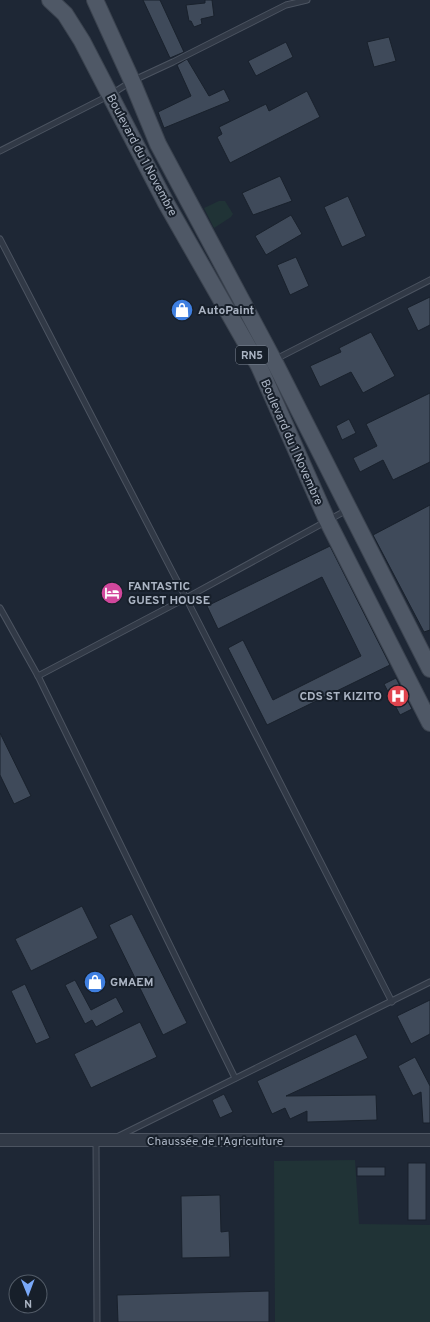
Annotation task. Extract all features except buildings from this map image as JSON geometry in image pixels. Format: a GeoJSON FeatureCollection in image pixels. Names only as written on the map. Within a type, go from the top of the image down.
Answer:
{"type":"FeatureCollection","features":[{"type":"Feature","properties":{"kind":"main road","name":"Boulevard du 1 Novembre"},"geometry":{"type":"LineString","coordinates":[[50,0],[65,14],[77,34],[166,203],[266,364],[348,509],[430,668]]}},
{"type":"Feature","properties":{"kind":"main road","name":"Boulevard du 1 Novembre"},"geometry":{"type":"LineString","coordinates":[[95,0],[132,81],[158,144],[266,364],[327,520],[430,721]]}},
{"type":"Feature","properties":{"kind":"main road"},"geometry":{"type":"LineString","coordinates":[[166,203],[182,193]]}},
{"type":"Feature","properties":{"kind":"street","name":"Chaussée de l'Agriculture"},"geometry":{"type":"LineString","coordinates":[[0,1140],[430,1140]]}},
{"type":"Feature","properties":{"kind":"lane"},"geometry":{"type":"LineString","coordinates":[[0,151],[110,95],[132,81],[286,5],[307,0]]}},
{"type":"Feature","properties":{"kind":"lane"},"geometry":{"type":"LineString","coordinates":[[0,239],[186,598],[392,1002]]}},
{"type":"Feature","properties":{"kind":"lane"},"geometry":{"type":"LineString","coordinates":[[266,364],[430,280]]}},
{"type":"Feature","properties":{"kind":"lane"},"geometry":{"type":"LineString","coordinates":[[38,676],[186,598],[348,509]]}},
{"type":"Feature","properties":{"kind":"lane"},"geometry":{"type":"LineString","coordinates":[[0,608],[38,676],[236,1078]]}},
{"type":"Feature","properties":{"kind":"lane"},"geometry":{"type":"LineString","coordinates":[[97,1322],[102,1141],[236,1078],[430,982]]}},
{"type":"Feature","properties":{"kind":"green space"},"geometry":{"type":"Polygon","coordinates":[[[219,201],[225,201],[233,214],[231,217],[214,228],[204,208],[219,201]]]}},
{"type":"Feature","properties":{"kind":"green space"},"geometry":{"type":"Polygon","coordinates":[[[355,1160],[359,1224],[430,1225],[430,1322],[275,1322],[274,1161],[355,1160]]]}},
{"type":"Feature","properties":{"kind":"place","name":"AutoPaint"},"geometry":{"type":"Point","coordinates":[182,310]}},
{"type":"Feature","properties":{"kind":"place","name":"FANTASTIC GUEST HOUSE"},"geometry":{"type":"Point","coordinates":[112,593]}},
{"type":"Feature","properties":{"kind":"place","name":"CDS ST KIZITO"},"geometry":{"type":"Point","coordinates":[398,696]}},
{"type":"Feature","properties":{"kind":"place","name":"GMAEM"},"geometry":{"type":"Point","coordinates":[95,982]}}]}
